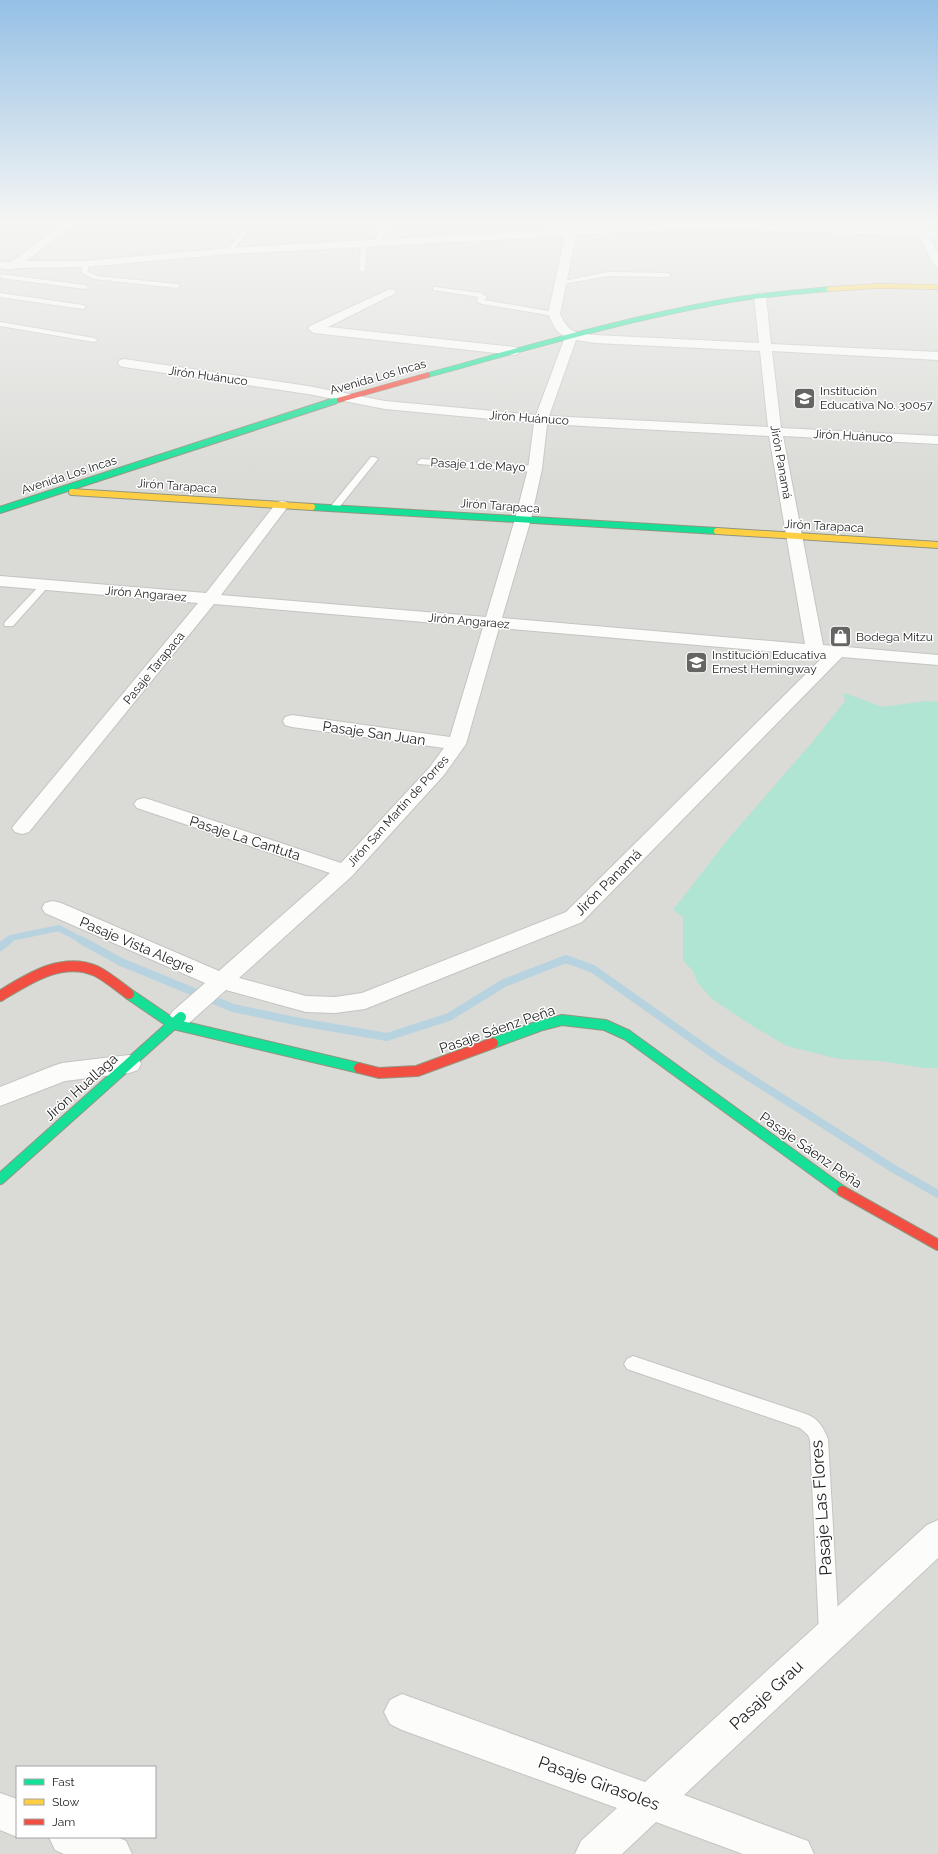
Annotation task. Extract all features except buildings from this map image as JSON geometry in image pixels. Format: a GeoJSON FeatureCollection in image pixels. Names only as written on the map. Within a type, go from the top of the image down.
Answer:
{"type":"FeatureCollection","features":[{"type":"Feature","properties":{"kind":"street"},"geometry":{"type":"LineString","coordinates":[[356,309],[314,329],[514,351]]}},
{"type":"Feature","properties":{"kind":"street"},"geometry":{"type":"LineString","coordinates":[[555,309],[554,314],[560,327],[571,336],[595,339],[938,356]]}},
{"type":"Feature","properties":{"kind":"street","name":"Avenida Los Incas"},"geometry":{"type":"LineString","coordinates":[[0,510],[346,398],[571,336],[691,309]]}},
{"type":"Feature","properties":{"kind":"street","name":"Jirón Panamá"},"geometry":{"type":"LineString","coordinates":[[761,309],[775,431],[815,650]]}},
{"type":"Feature","properties":{"kind":"street","name":"Jirón San Martín de Porres"},"geometry":{"type":"LineString","coordinates":[[177,1020],[345,871],[437,771],[457,744],[523,519],[535,469],[541,420],[571,336]]}},
{"type":"Feature","properties":{"kind":"street","name":"Jirón Huánuco"},"geometry":{"type":"LineString","coordinates":[[124,363],[301,389],[385,406],[541,420],[938,440]]}},
{"type":"Feature","properties":{"kind":"street","name":"Jirón Tarapaca"},"geometry":{"type":"LineString","coordinates":[[61,491],[938,545]]}},
{"type":"Feature","properties":{"kind":"street","name":"Pasaje Tarapaca"},"geometry":{"type":"LineString","coordinates":[[22,828],[210,600],[282,505]]}},
{"type":"Feature","properties":{"kind":"street","name":"Jirón Angaraez"},"geometry":{"type":"LineString","coordinates":[[0,581],[210,600],[938,660]]}},
{"type":"Feature","properties":{"kind":"street","name":"Jirón Panamá"},"geometry":{"type":"LineString","coordinates":[[219,983],[306,1004],[335,1005],[365,1001],[574,917],[837,652]]}},
{"type":"Feature","properties":{"kind":"street","name":"Pasaje San Juan"},"geometry":{"type":"LineString","coordinates":[[292,721],[457,744]]}},
{"type":"Feature","properties":{"kind":"street","name":"Pasaje La Cantuta"},"geometry":{"type":"LineString","coordinates":[[144,804],[345,871]]}},
{"type":"Feature","properties":{"kind":"street","name":"Pasaje Vista Alegre"},"geometry":{"type":"LineString","coordinates":[[53,908],[219,983]]}},
{"type":"Feature","properties":{"kind":"street"},"geometry":{"type":"LineString","coordinates":[[0,996],[44,970],[67,966],[80,967],[93,970],[177,1020]]}},
{"type":"Feature","properties":{"kind":"street","name":"Jirón Huallaga"},"geometry":{"type":"LineString","coordinates":[[0,1179],[177,1020]]}},
{"type":"Feature","properties":{"kind":"street","name":"Pasaje Sáenz Peña"},"geometry":{"type":"LineString","coordinates":[[177,1020],[379,1073],[417,1071],[539,1026],[562,1020],[605,1025],[627,1035],[837,1188],[938,1245]]}},
{"type":"Feature","properties":{"kind":"street"},"geometry":{"type":"LineString","coordinates":[[0,1097],[62,1072],[129,1064]]}},
{"type":"Feature","properties":{"kind":"street","name":"Pasaje Grau"},"geometry":{"type":"LineString","coordinates":[[594,1854],[649,1801],[938,1536]]}},
{"type":"Feature","properties":{"kind":"street","name":"Pasaje Girasoles"},"geometry":{"type":"LineString","coordinates":[[402,1712],[794,1854]]}},
{"type":"Feature","properties":{"kind":"street"},"geometry":{"type":"LineString","coordinates":[[0,1811],[16,1818]]}},
{"type":"Feature","properties":{"kind":"street"},"geometry":{"type":"LineString","coordinates":[[71,1838],[113,1854]]}},
{"type":"Feature","properties":{"kind":"lane"},"geometry":{"type":"LineString","coordinates":[[521,309],[554,314]]}},
{"type":"Feature","properties":{"kind":"lane"},"geometry":{"type":"LineString","coordinates":[[0,324],[94,340]]}},
{"type":"Feature","properties":{"kind":"lane"},"geometry":{"type":"LineString","coordinates":[[334,508],[374,459]]}},
{"type":"Feature","properties":{"kind":"lane","name":"Pasaje 1 de Mayo"},"geometry":{"type":"LineString","coordinates":[[421,462],[535,469]]}},
{"type":"Feature","properties":{"kind":"lane"},"geometry":{"type":"LineString","coordinates":[[9,624],[44,586]]}},
{"type":"Feature","properties":{"kind":"lane","name":"Pasaje Las Flores"},"geometry":{"type":"LineString","coordinates":[[633,1364],[806,1422],[814,1429],[819,1439],[829,1637]]}},
{"type":"Feature","properties":{"kind":"shaded area"},"geometry":{"type":"Polygon","coordinates":[[[0,309],[938,309],[938,1854],[0,1854],[0,309]]]}},
{"type":"Feature","properties":{"kind":"green space"},"geometry":{"type":"Polygon","coordinates":[[[844,693],[883,707],[926,701],[938,702],[938,1068],[924,1068],[881,1061],[839,1059],[787,1046],[756,1028],[712,999],[697,982],[693,971],[683,960],[683,917],[673,910],[729,838],[814,740],[845,701],[844,693]]]}},
{"type":"Feature","properties":{"kind":"waterway"},"geometry":{"type":"LineString","coordinates":[[7,941],[11,938],[59,928],[83,941]]}},
{"type":"Feature","properties":{"kind":"waterway"},"geometry":{"type":"LineString","coordinates":[[0,947],[9,940]]}},
{"type":"Feature","properties":{"kind":"waterway"},"geometry":{"type":"LineString","coordinates":[[81,940],[121,962],[233,1008],[300,1022],[387,1037],[449,1017],[504,983],[566,959],[593,969],[719,1058],[894,1169],[938,1194]]}},
{"type":"Feature","properties":{"kind":"traffic: fast"},"geometry":{"type":"LineString","coordinates":[[428,375],[576,334],[689,309]]}},
{"type":"Feature","properties":{"kind":"traffic: fast"},"geometry":{"type":"LineString","coordinates":[[0,510],[339,400]]}},
{"type":"Feature","properties":{"kind":"traffic: fast"},"geometry":{"type":"LineString","coordinates":[[312,507],[717,531]]}},
{"type":"Feature","properties":{"kind":"traffic: fast"},"geometry":{"type":"LineString","coordinates":[[129,994],[173,1024],[359,1068]]}},
{"type":"Feature","properties":{"kind":"traffic: fast"},"geometry":{"type":"LineString","coordinates":[[0,1179],[181,1017]]}},
{"type":"Feature","properties":{"kind":"traffic: fast"},"geometry":{"type":"LineString","coordinates":[[493,1043],[539,1026],[562,1020],[605,1025],[627,1035],[842,1191]]}},
{"type":"Feature","properties":{"kind":"traffic: slow"},"geometry":{"type":"LineString","coordinates":[[72,492],[312,507]]}},
{"type":"Feature","properties":{"kind":"traffic: slow"},"geometry":{"type":"LineString","coordinates":[[717,531],[938,545]]}},
{"type":"Feature","properties":{"kind":"traffic: jam"},"geometry":{"type":"LineString","coordinates":[[339,400],[428,375]]}},
{"type":"Feature","properties":{"kind":"traffic: jam"},"geometry":{"type":"LineString","coordinates":[[0,996],[32,977],[56,968],[68,966],[93,970],[129,994]]}},
{"type":"Feature","properties":{"kind":"traffic: jam"},"geometry":{"type":"LineString","coordinates":[[359,1068],[379,1073],[417,1071],[493,1043]]}},
{"type":"Feature","properties":{"kind":"traffic: jam"},"geometry":{"type":"LineString","coordinates":[[842,1191],[938,1245]]}},
{"type":"Feature","properties":{"kind":"place","name":"Institución Educativa No. 30057"},"geometry":{"type":"Point","coordinates":[804,398]}},
{"type":"Feature","properties":{"kind":"place","name":"Bodega Mitzu"},"geometry":{"type":"Point","coordinates":[840,637]}},
{"type":"Feature","properties":{"kind":"place","name":"Institución Educativa Ernest Hemingway"},"geometry":{"type":"Point","coordinates":[697,662]}}]}
